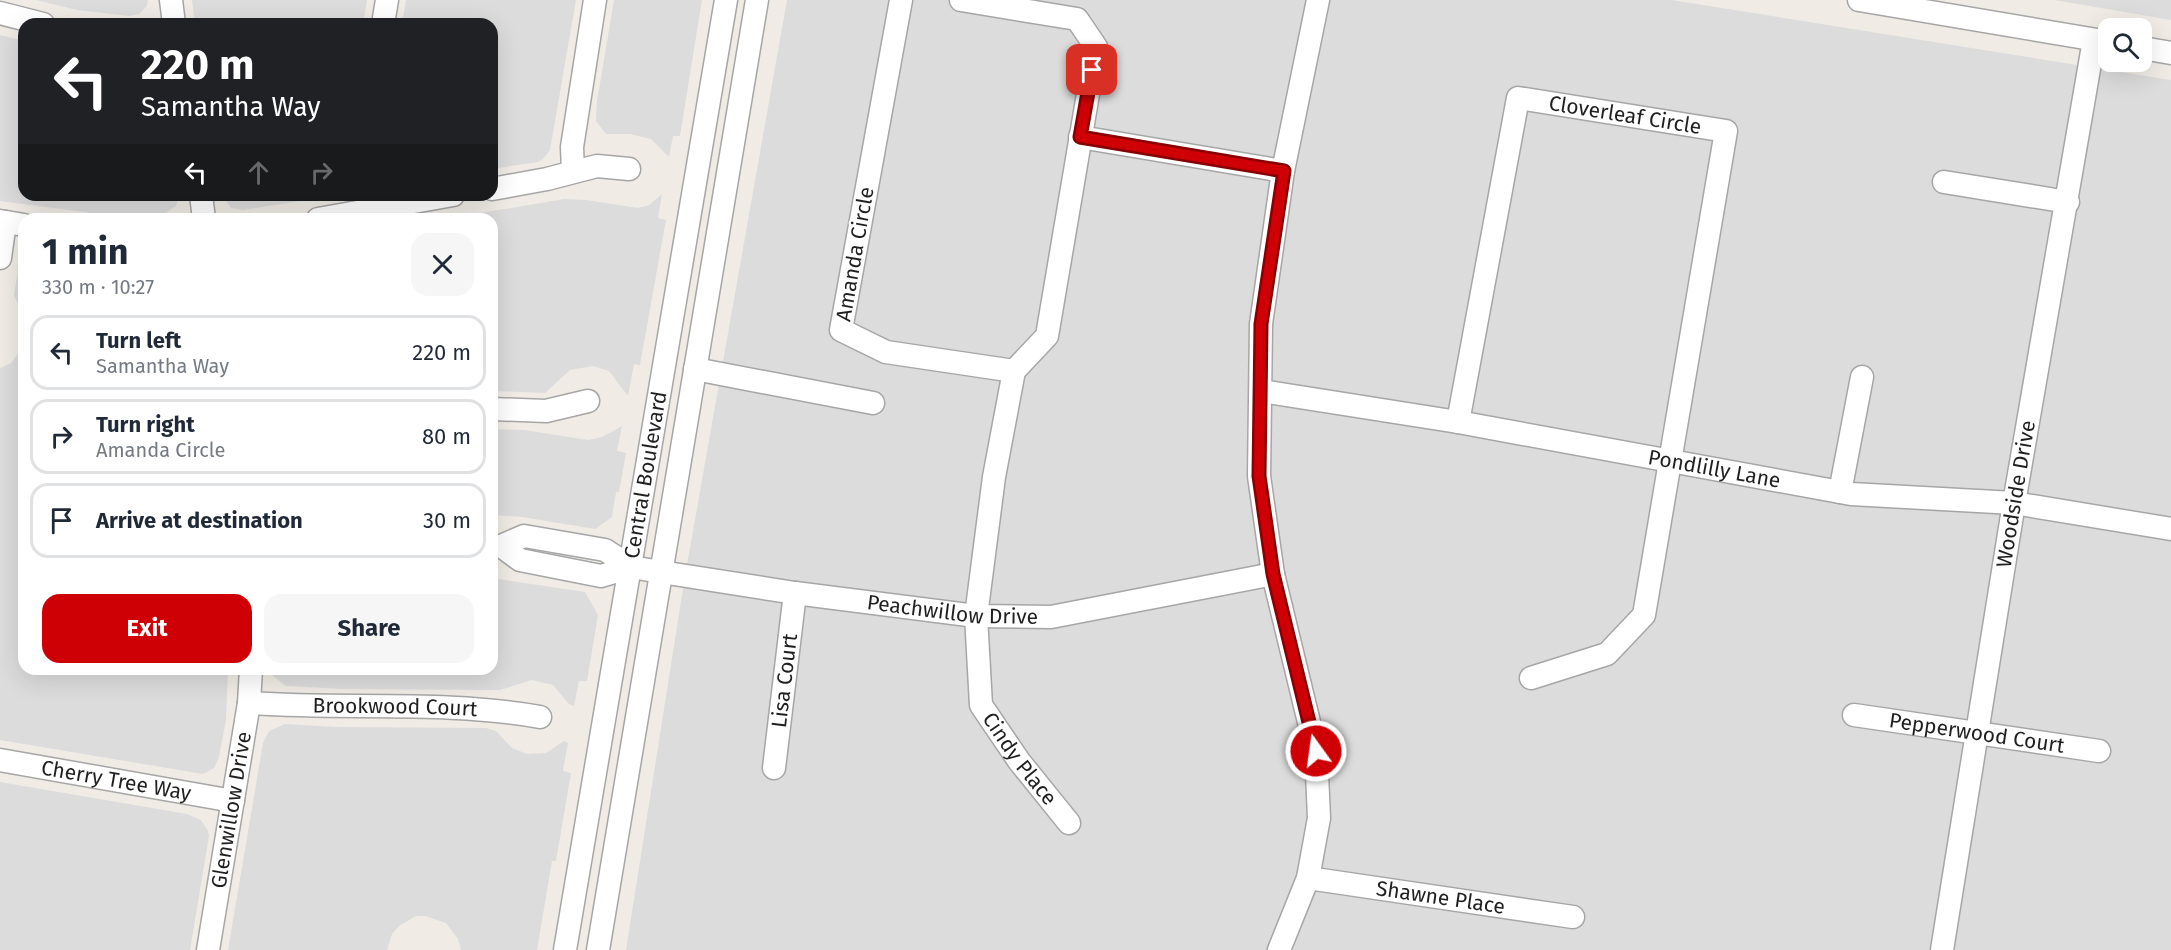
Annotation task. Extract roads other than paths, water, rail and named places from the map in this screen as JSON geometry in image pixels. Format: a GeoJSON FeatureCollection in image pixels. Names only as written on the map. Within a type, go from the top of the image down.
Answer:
{"type":"FeatureCollection","features":[{"type":"Feature","properties":{"kind":"street"},"geometry":{"type":"LineString","coordinates":[[171,0],[173,18]]}},
{"type":"Feature","properties":{"kind":"street"},"geometry":{"type":"LineString","coordinates":[[384,18],[387,0]]}},
{"type":"Feature","properties":{"kind":"street"},"geometry":{"type":"LineString","coordinates":[[573,171],[572,147],[595,0]]}},
{"type":"Feature","properties":{"kind":"street","name":"Central Boulevard"},"geometry":{"type":"LineString","coordinates":[[565,950],[726,0]]}},
{"type":"Feature","properties":{"kind":"street","name":"Central Boulevard"},"geometry":{"type":"LineString","coordinates":[[598,950],[757,0]]}},
{"type":"Feature","properties":{"kind":"street","name":"Amanda Circle"},"geometry":{"type":"LineString","coordinates":[[901,0],[841,330],[886,352],[1014,371]]}},
{"type":"Feature","properties":{"kind":"street"},"geometry":{"type":"LineString","coordinates":[[961,0],[1077,19],[1096,47],[1047,336],[1014,371],[994,477],[975,616]]}},
{"type":"Feature","properties":{"kind":"street"},"geometry":{"type":"LineString","coordinates":[[1279,950],[1308,878],[1319,818],[1316,751],[1273,574],[1259,476],[1261,324],[1284,171],[1318,0]]}},
{"type":"Feature","properties":{"kind":"street"},"geometry":{"type":"LineString","coordinates":[[1859,0],[2098,40]]}},
{"type":"Feature","properties":{"kind":"street"},"geometry":{"type":"LineString","coordinates":[[1,9],[27,18]]}},
{"type":"Feature","properties":{"kind":"street"},"geometry":{"type":"LineString","coordinates":[[2152,50],[2171,53]]}},
{"type":"Feature","properties":{"kind":"street","name":"Woodside Drive"},"geometry":{"type":"LineString","coordinates":[[1942,950],[2014,503],[2068,202],[2098,60]]}},
{"type":"Feature","properties":{"kind":"street","name":"Cloverleaf Circle"},"geometry":{"type":"LineString","coordinates":[[1458,422],[1518,98],[1726,131],[1669,460]]}},
{"type":"Feature","properties":{"kind":"street"},"geometry":{"type":"LineString","coordinates":[[1080,137],[1284,171]]}},
{"type":"Feature","properties":{"kind":"street"},"geometry":{"type":"LineString","coordinates":[[498,188],[548,179],[597,166],[629,169]]}},
{"type":"Feature","properties":{"kind":"street"},"geometry":{"type":"LineString","coordinates":[[1944,182],[2068,202]]}},
{"type":"Feature","properties":{"kind":"street"},"geometry":{"type":"LineString","coordinates":[[340,213],[383,201]]}},
{"type":"Feature","properties":{"kind":"street"},"geometry":{"type":"LineString","coordinates":[[0,258],[10,223]]}},
{"type":"Feature","properties":{"kind":"street"},"geometry":{"type":"LineString","coordinates":[[695,369],[873,403]]}},
{"type":"Feature","properties":{"kind":"street"},"geometry":{"type":"LineString","coordinates":[[1840,492],[1862,377]]}},
{"type":"Feature","properties":{"kind":"street","name":"Pondlilly Lane"},"geometry":{"type":"LineString","coordinates":[[1261,391],[1458,422],[1840,492],[2014,503],[2171,529]]}},
{"type":"Feature","properties":{"kind":"street"},"geometry":{"type":"LineString","coordinates":[[498,409],[546,411],[588,401]]}},
{"type":"Feature","properties":{"kind":"street"},"geometry":{"type":"LineString","coordinates":[[1531,678],[1606,654],[1644,615],[1669,460]]}},
{"type":"Feature","properties":{"kind":"street","name":"Peachwillow Drive"},"geometry":{"type":"LineString","coordinates":[[498,547],[520,560],[601,576],[631,567],[795,593],[975,616],[1051,617],[1273,574]]}},
{"type":"Feature","properties":{"kind":"street","name":"Lisa Court"},"geometry":{"type":"LineString","coordinates":[[774,768],[795,593]]}},
{"type":"Feature","properties":{"kind":"street","name":"Cindy Place"},"geometry":{"type":"LineString","coordinates":[[975,616],[981,705],[1019,761],[1069,823]]}},
{"type":"Feature","properties":{"kind":"street","name":"Glenwillow Drive"},"geometry":{"type":"LineString","coordinates":[[208,950],[249,703],[251,675]]}},
{"type":"Feature","properties":{"kind":"street","name":"Brookwood Court"},"geometry":{"type":"LineString","coordinates":[[249,703],[500,710],[540,717]]}},
{"type":"Feature","properties":{"kind":"street","name":"Pepperwood Court"},"geometry":{"type":"LineString","coordinates":[[1854,715],[2099,751]]}},
{"type":"Feature","properties":{"kind":"street","name":"Cherry Tree Way"},"geometry":{"type":"LineString","coordinates":[[0,760],[233,801]]}},
{"type":"Feature","properties":{"kind":"street","name":"Shawne Place"},"geometry":{"type":"LineString","coordinates":[[1308,878],[1573,917]]}}]}
